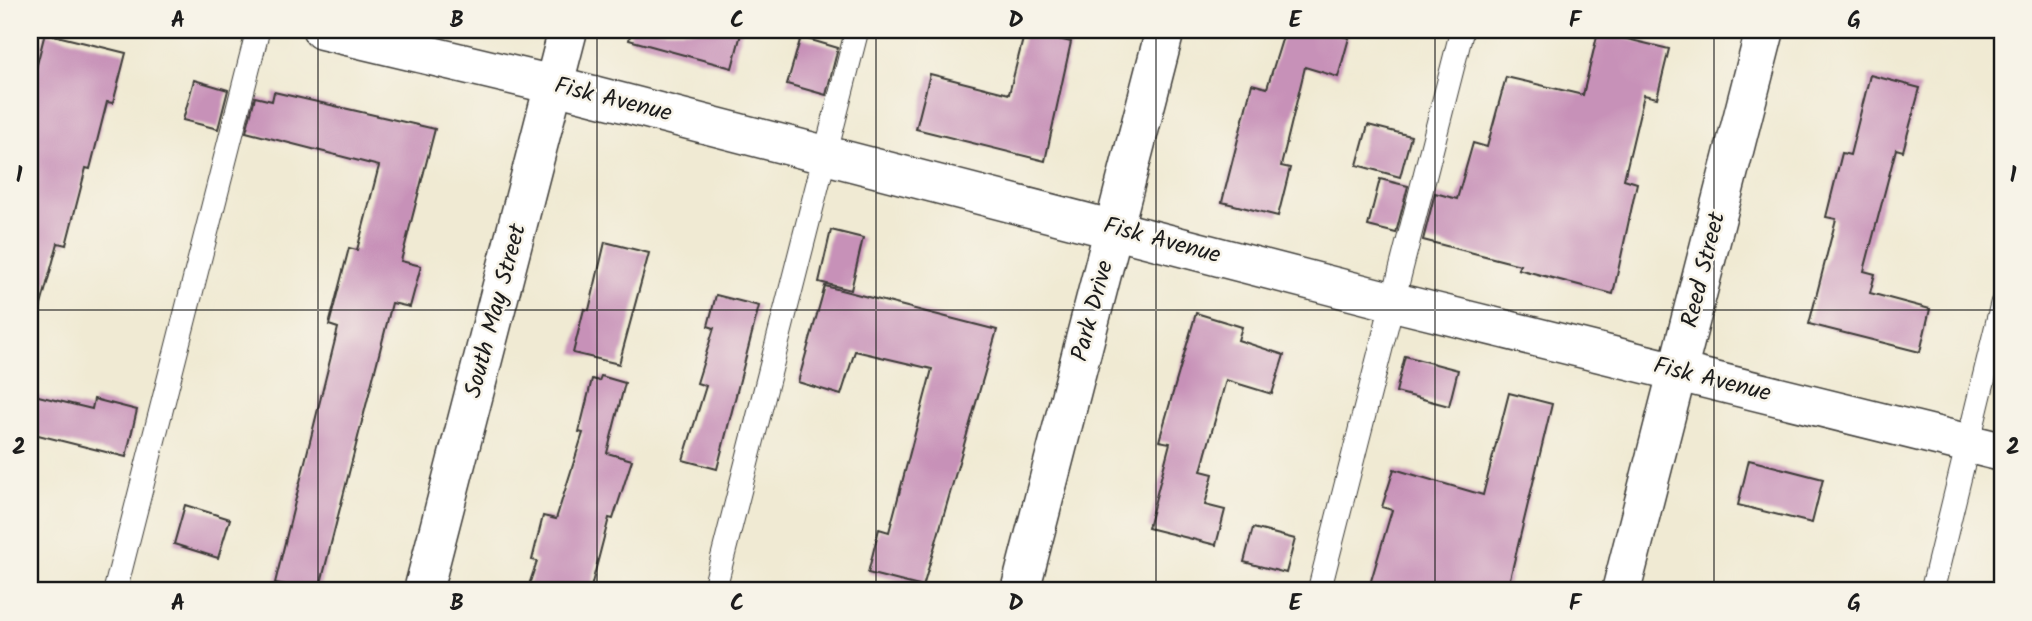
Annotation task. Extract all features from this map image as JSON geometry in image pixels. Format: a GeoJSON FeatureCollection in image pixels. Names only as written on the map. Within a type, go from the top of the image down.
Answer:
{"type":"FeatureCollection","features":[{"type":"Feature","properties":{"kind":"street","name":"Fisk Avenue"},"geometry":{"type":"LineString","coordinates":[[322,30],[554,85],[1394,302],[1986,447]]}},
{"type":"Feature","properties":{"kind":"street","name":"South May Street"},"geometry":{"type":"LineString","coordinates":[[423,591],[569,30]]}},
{"type":"Feature","properties":{"kind":"street","name":"Park Drive"},"geometry":{"type":"LineString","coordinates":[[1020,591],[1165,30]]}},
{"type":"Feature","properties":{"kind":"street","name":"Reed Street"},"geometry":{"type":"LineString","coordinates":[[1621,591],[1765,30]]}},
{"type":"Feature","properties":{"kind":"lane"},"geometry":{"type":"LineString","coordinates":[[115,591],[258,30]]}},
{"type":"Feature","properties":{"kind":"lane"},"geometry":{"type":"LineString","coordinates":[[714,591],[857,30]]}},
{"type":"Feature","properties":{"kind":"lane"},"geometry":{"type":"LineString","coordinates":[[1319,591],[1462,30]]}},
{"type":"Feature","properties":{"kind":"lane"},"geometry":{"type":"LineString","coordinates":[[1932,591],[1986,447],[2002,304]]}},
{"type":"Feature","properties":{"kind":"building"},"geometry":{"type":"Polygon","coordinates":[[[631,30],[742,30],[732,68],[629,40],[631,30]]]}},
{"type":"Feature","properties":{"kind":"building"},"geometry":{"type":"Polygon","coordinates":[[[1285,30],[1321,30],[1349,38],[1338,77],[1305,67],[1281,166],[1290,168],[1278,216],[1222,202],[1252,84],[1267,88],[1285,30]]]}},
{"type":"Feature","properties":{"kind":"building"},"geometry":{"type":"Polygon","coordinates":[[[1025,31],[1071,42],[1045,161],[916,129],[930,74],[1009,94],[1025,31]]]}},
{"type":"Feature","properties":{"kind":"building"},"geometry":{"type":"Polygon","coordinates":[[[1598,32],[1669,49],[1657,98],[1644,95],[1624,179],[1637,183],[1613,294],[1518,269],[1520,265],[1423,240],[1435,193],[1457,199],[1473,143],[1487,147],[1506,77],[1583,95],[1598,32]]]}},
{"type":"Feature","properties":{"kind":"building"},"geometry":{"type":"Polygon","coordinates":[[[45,33],[126,53],[113,103],[107,102],[90,169],[86,168],[66,245],[58,243],[40,309],[30,308],[30,92],[45,33]]]}},
{"type":"Feature","properties":{"kind":"building"},"geometry":{"type":"Polygon","coordinates":[[[801,37],[838,48],[826,95],[787,84],[801,37]]]}},
{"type":"Feature","properties":{"kind":"building"},"geometry":{"type":"Polygon","coordinates":[[[1870,75],[1920,88],[1903,151],[1896,149],[1864,271],[1875,274],[1870,293],[1930,309],[1920,352],[1809,324],[1836,219],[1826,217],[1842,153],[1850,155],[1870,75]]]}},
{"type":"Feature","properties":{"kind":"building"},"geometry":{"type":"Polygon","coordinates":[[[194,80],[228,90],[218,129],[183,120],[194,80]]]}},
{"type":"Feature","properties":{"kind":"building"},"geometry":{"type":"Polygon","coordinates":[[[274,92],[435,129],[401,261],[421,266],[410,307],[392,303],[319,591],[275,583],[338,328],[329,325],[349,248],[357,250],[379,166],[246,132],[255,97],[272,101],[274,92]]]}},
{"type":"Feature","properties":{"kind":"building"},"geometry":{"type":"Polygon","coordinates":[[[1368,125],[1411,136],[1400,177],[1357,165],[1368,125]]]}},
{"type":"Feature","properties":{"kind":"building"},"geometry":{"type":"Polygon","coordinates":[[[1380,179],[1408,186],[1396,233],[1368,226],[1380,179]]]}},
{"type":"Feature","properties":{"kind":"building"},"geometry":{"type":"Polygon","coordinates":[[[831,230],[863,238],[851,290],[819,282],[831,230]]]}},
{"type":"Feature","properties":{"kind":"building"},"geometry":{"type":"Polygon","coordinates":[[[605,242],[649,253],[619,364],[573,353],[584,309],[589,310],[605,242]]]}},
{"type":"Feature","properties":{"kind":"building"},"geometry":{"type":"Polygon","coordinates":[[[825,286],[997,330],[923,587],[868,573],[879,529],[889,532],[932,369],[855,351],[841,395],[798,382],[825,286]]]}},
{"type":"Feature","properties":{"kind":"building"},"geometry":{"type":"Polygon","coordinates":[[[716,295],[759,306],[717,469],[683,460],[706,386],[697,383],[714,328],[708,326],[716,295]]]}},
{"type":"Feature","properties":{"kind":"building"},"geometry":{"type":"Polygon","coordinates":[[[1196,313],[1242,327],[1238,340],[1284,355],[1272,394],[1226,380],[1201,471],[1213,474],[1205,505],[1225,510],[1216,545],[1148,528],[1170,443],[1159,441],[1196,313]]]}},
{"type":"Feature","properties":{"kind":"building"},"geometry":{"type":"Polygon","coordinates":[[[1405,356],[1458,370],[1449,406],[1396,392],[1405,356]]]}},
{"type":"Feature","properties":{"kind":"building"},"geometry":{"type":"Polygon","coordinates":[[[601,376],[625,383],[607,453],[632,460],[613,519],[609,518],[590,591],[527,591],[537,561],[532,560],[543,516],[556,519],[583,433],[579,432],[592,379],[599,381],[601,376]]]}},
{"type":"Feature","properties":{"kind":"building"},"geometry":{"type":"Polygon","coordinates":[[[1509,393],[1552,404],[1507,591],[1368,591],[1392,510],[1382,507],[1394,469],[1483,495],[1509,393]]]}},
{"type":"Feature","properties":{"kind":"building"},"geometry":{"type":"Polygon","coordinates":[[[30,394],[92,409],[94,399],[137,410],[126,457],[30,433],[30,394]]]}},
{"type":"Feature","properties":{"kind":"building"},"geometry":{"type":"Polygon","coordinates":[[[1749,460],[1823,479],[1812,523],[1738,505],[1749,460]]]}},
{"type":"Feature","properties":{"kind":"building"},"geometry":{"type":"Polygon","coordinates":[[[185,505],[230,519],[218,558],[174,544],[185,505]]]}},
{"type":"Feature","properties":{"kind":"building"},"geometry":{"type":"Polygon","coordinates":[[[1253,528],[1295,539],[1286,573],[1244,562],[1253,528]]]}}]}
